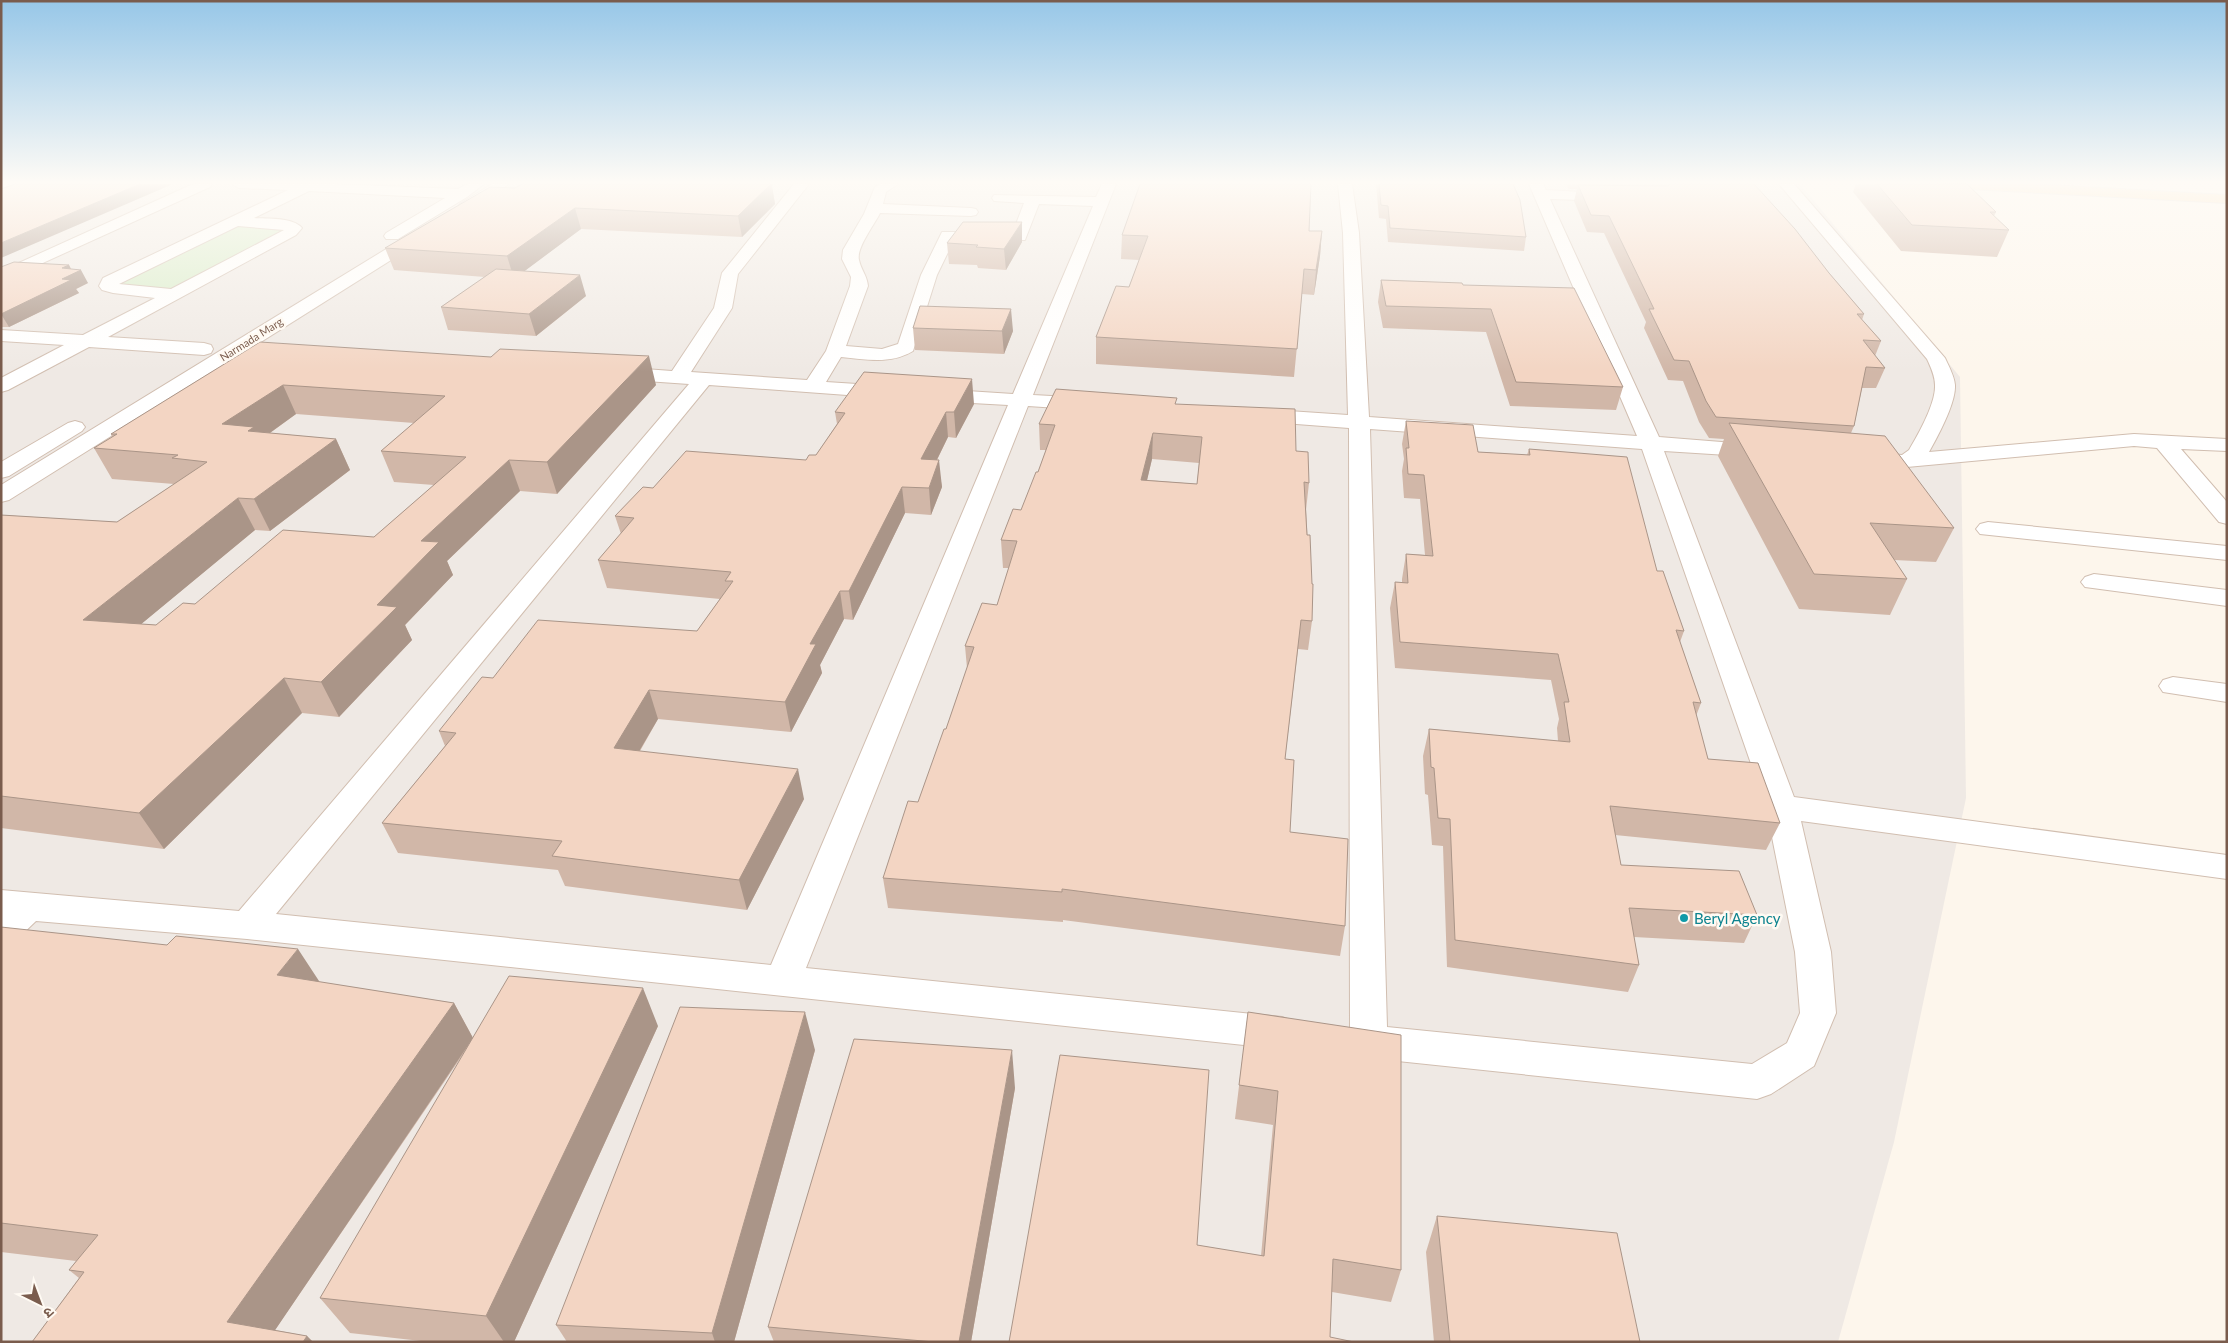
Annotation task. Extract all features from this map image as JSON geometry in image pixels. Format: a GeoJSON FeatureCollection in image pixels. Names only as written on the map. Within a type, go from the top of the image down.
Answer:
{"type":"FeatureCollection","features":[{"type":"Feature","properties":{"kind":"street"},"geometry":{"type":"LineString","coordinates":[[1,277],[67,247]]}},
{"type":"Feature","properties":{"kind":"street"},"geometry":{"type":"LineString","coordinates":[[175,295],[108,286],[109,282],[181,247]]}},
{"type":"Feature","properties":{"kind":"street"},"geometry":{"type":"LineString","coordinates":[[1,386],[264,247]]}},
{"type":"Feature","properties":{"kind":"street","name":"Narmada Marg"},"geometry":{"type":"LineString","coordinates":[[179,364],[374,247]]}},
{"type":"Feature","properties":{"kind":"street","name":"Narmada Marg"},"geometry":{"type":"LineString","coordinates":[[1,495],[233,351],[394,247]]}},
{"type":"Feature","properties":{"kind":"street"},"geometry":{"type":"LineString","coordinates":[[678,377],[723,308],[726,297],[727,278],[751,247]]}},
{"type":"Feature","properties":{"kind":"street"},"geometry":{"type":"LineString","coordinates":[[813,387],[835,351],[860,286],[859,278],[850,259],[854,247]]}},
{"type":"Feature","properties":{"kind":"street"},"geometry":{"type":"LineString","coordinates":[[835,351],[879,354],[900,351],[906,346],[929,275],[942,247]]}},
{"type":"Feature","properties":{"kind":"street"},"geometry":{"type":"LineString","coordinates":[[783,980],[1083,247]]}},
{"type":"Feature","properties":{"kind":"street"},"geometry":{"type":"LineString","coordinates":[[1352,247],[1359,422],[1369,1042]]}},
{"type":"Feature","properties":{"kind":"street"},"geometry":{"type":"LineString","coordinates":[[1,933],[15,905],[247,925],[1757,1082],[1802,1054],[1818,1013],[1813,952],[1782,807],[1651,443],[1564,247]]}},
{"type":"Feature","properties":{"kind":"street"},"geometry":{"type":"LineString","coordinates":[[1840,247],[1936,358],[1944,376],[1945,390],[1925,440],[1915,457],[1908,460]]}},
{"type":"Feature","properties":{"kind":"street"},"geometry":{"type":"LineString","coordinates":[[1,334],[204,349]]}},
{"type":"Feature","properties":{"kind":"street"},"geometry":{"type":"LineString","coordinates":[[233,351],[302,355]]}},
{"type":"Feature","properties":{"kind":"street"},"geometry":{"type":"LineString","coordinates":[[599,372],[1110,406]]}},
{"type":"Feature","properties":{"kind":"street"},"geometry":{"type":"LineString","coordinates":[[247,925],[704,380]]}},
{"type":"Feature","properties":{"kind":"street"},"geometry":{"type":"LineString","coordinates":[[1240,414],[1778,452]]}},
{"type":"Feature","properties":{"kind":"street"},"geometry":{"type":"LineString","coordinates":[[1,472],[86,420]]}},
{"type":"Feature","properties":{"kind":"street"},"geometry":{"type":"LineString","coordinates":[[1847,458],[1908,460],[2134,440],[2162,440],[2227,445]]}},
{"type":"Feature","properties":{"kind":"street"},"geometry":{"type":"LineString","coordinates":[[2162,440],[2227,517]]}},
{"type":"Feature","properties":{"kind":"street"},"geometry":{"type":"LineString","coordinates":[[1988,529],[2227,552]]}},
{"type":"Feature","properties":{"kind":"street"},"geometry":{"type":"LineString","coordinates":[[2094,582],[2227,598]]}},
{"type":"Feature","properties":{"kind":"street"},"geometry":{"type":"LineString","coordinates":[[2173,686],[2227,694]]}},
{"type":"Feature","properties":{"kind":"street"},"geometry":{"type":"LineString","coordinates":[[1782,807],[2227,867]]}},
{"type":"Feature","properties":{"kind":"shaded area"},"geometry":{"type":"Polygon","coordinates":[[[1,247],[1852,247],[1960,377],[1966,798],[1894,1142],[1838,1342],[1,1342],[1,247]]]}},
{"type":"Feature","properties":{"kind":"green space"},"geometry":{"type":"Polygon","coordinates":[[[189,247],[254,247],[173,289],[112,285],[189,247]]]}},
{"type":"Feature","properties":{"kind":"building"},"geometry":{"type":"Polygon","coordinates":[[[387,247],[520,247],[507,256],[385,248],[387,247]]]}},
{"type":"Feature","properties":{"kind":"building"},"geometry":{"type":"Polygon","coordinates":[[[976,247],[1006,247],[1004,249],[976,247]]]}},
{"type":"Feature","properties":{"kind":"building"},"geometry":{"type":"Polygon","coordinates":[[[1144,247],[1320,247],[1316,270],[1304,269],[1297,349],[1096,337],[1116,286],[1129,287],[1144,247]]]}},
{"type":"Feature","properties":{"kind":"building"},"geometry":{"type":"Polygon","coordinates":[[[1624,247],[1809,247],[1864,314],[1857,314],[1881,341],[1863,340],[1885,368],[1866,367],[1854,426],[1716,417],[1706,401],[1689,361],[1674,360],[1649,309],[1654,309],[1624,247]]]}},
{"type":"Feature","properties":{"kind":"building"},"geometry":{"type":"Polygon","coordinates":[[[14,262],[69,265],[62,268],[81,270],[62,279],[71,280],[1,314],[1,267],[14,262]]]}},
{"type":"Feature","properties":{"kind":"building"},"geometry":{"type":"Polygon","coordinates":[[[496,269],[580,275],[529,314],[441,307],[496,269]]]}},
{"type":"Feature","properties":{"kind":"building"},"geometry":{"type":"Polygon","coordinates":[[[1381,280],[1462,283],[1463,285],[1574,288],[1623,387],[1516,382],[1491,309],[1386,306],[1381,280]]]}},
{"type":"Feature","properties":{"kind":"building"},"geometry":{"type":"Polygon","coordinates":[[[920,306],[1011,309],[1002,331],[913,328],[920,306]]]}},
{"type":"Feature","properties":{"kind":"building"},"geometry":{"type":"Polygon","coordinates":[[[260,342],[491,357],[500,349],[649,356],[547,462],[509,460],[421,541],[439,542],[377,605],[397,607],[321,682],[284,678],[139,813],[1,796],[1,515],[117,522],[207,462],[172,458],[178,455],[94,448],[117,434],[111,434],[260,342]],[[283,385],[222,424],[254,427],[248,431],[336,439],[254,499],[238,498],[83,620],[156,625],[183,603],[195,604],[283,530],[374,537],[466,457],[381,451],[445,396],[283,385]]]}},
{"type":"Feature","properties":{"kind":"building"},"geometry":{"type":"Polygon","coordinates":[[[864,372],[972,379],[954,412],[946,412],[921,459],[939,460],[929,488],[902,487],[849,591],[840,591],[810,644],[816,644],[785,702],[649,690],[614,748],[798,769],[739,880],[552,856],[562,841],[382,823],[456,733],[439,731],[482,677],[493,678],[538,620],[697,631],[733,581],[725,581],[731,572],[598,560],[634,518],[615,516],[643,487],[653,488],[686,451],[806,460],[809,455],[816,455],[845,413],[835,412],[864,372]]]}},
{"type":"Feature","properties":{"kind":"building"},"geometry":{"type":"Polygon","coordinates":[[[1056,389],[1177,398],[1175,404],[1295,409],[1296,451],[1308,452],[1309,483],[1304,482],[1307,535],[1310,535],[1313,584],[1312,621],[1301,620],[1285,759],[1294,760],[1290,832],[1348,839],[1345,926],[1062,889],[1062,892],[883,878],[908,801],[918,802],[944,729],[946,729],[974,647],[965,646],[982,603],[997,605],[1017,541],[1001,540],[1013,509],[1021,510],[1036,472],[1038,472],[1055,425],[1039,424],[1056,389]],[[1153,433],[1141,480],[1197,484],[1202,437],[1153,433]]]}},
{"type":"Feature","properties":{"kind":"building"},"geometry":{"type":"Polygon","coordinates":[[[1406,421],[1473,425],[1478,452],[1530,455],[1529,449],[1627,457],[1657,571],[1663,571],[1684,631],[1676,630],[1701,703],[1693,702],[1708,759],[1758,763],[1780,823],[1610,806],[1621,865],[1739,871],[1757,915],[1629,908],[1639,965],[1455,940],[1450,819],[1438,818],[1434,768],[1431,767],[1429,729],[1570,742],[1564,702],[1569,702],[1558,654],[1400,642],[1395,582],[1408,583],[1406,554],[1433,556],[1424,475],[1408,474],[1406,448],[1409,448],[1406,421]]]}},
{"type":"Feature","properties":{"kind":"building"},"geometry":{"type":"Polygon","coordinates":[[[1729,423],[1885,436],[1954,528],[1870,523],[1907,579],[1814,574],[1729,423]]]}},
{"type":"Feature","properties":{"kind":"building"},"geometry":{"type":"Polygon","coordinates":[[[1,927],[167,945],[176,936],[298,949],[277,975],[454,1003],[227,1322],[307,1336],[303,1342],[32,1342],[84,1272],[69,1270],[98,1235],[1,1223],[1,927]]]}},
{"type":"Feature","properties":{"kind":"building"},"geometry":{"type":"Polygon","coordinates":[[[509,976],[643,988],[486,1316],[320,1298],[509,976]]]}},
{"type":"Feature","properties":{"kind":"building"},"geometry":{"type":"Polygon","coordinates":[[[680,1007],[805,1012],[712,1333],[556,1325],[680,1007]]]}},
{"type":"Feature","properties":{"kind":"building"},"geometry":{"type":"Polygon","coordinates":[[[1248,1012],[1401,1035],[1401,1270],[1333,1259],[1330,1337],[1354,1342],[1009,1342],[1060,1055],[1209,1070],[1197,1245],[1264,1256],[1278,1091],[1239,1085],[1248,1012]]]}},
{"type":"Feature","properties":{"kind":"building"},"geometry":{"type":"Polygon","coordinates":[[[854,1039],[1012,1050],[959,1342],[934,1342],[768,1327],[854,1039]]]}},
{"type":"Feature","properties":{"kind":"building"},"geometry":{"type":"Polygon","coordinates":[[[1437,1216],[1617,1233],[1640,1342],[1450,1342],[1437,1216]]]}},
{"type":"Feature","properties":{"kind":"place","name":"Beryl Agency"},"geometry":{"type":"Point","coordinates":[1684,918]}}]}
